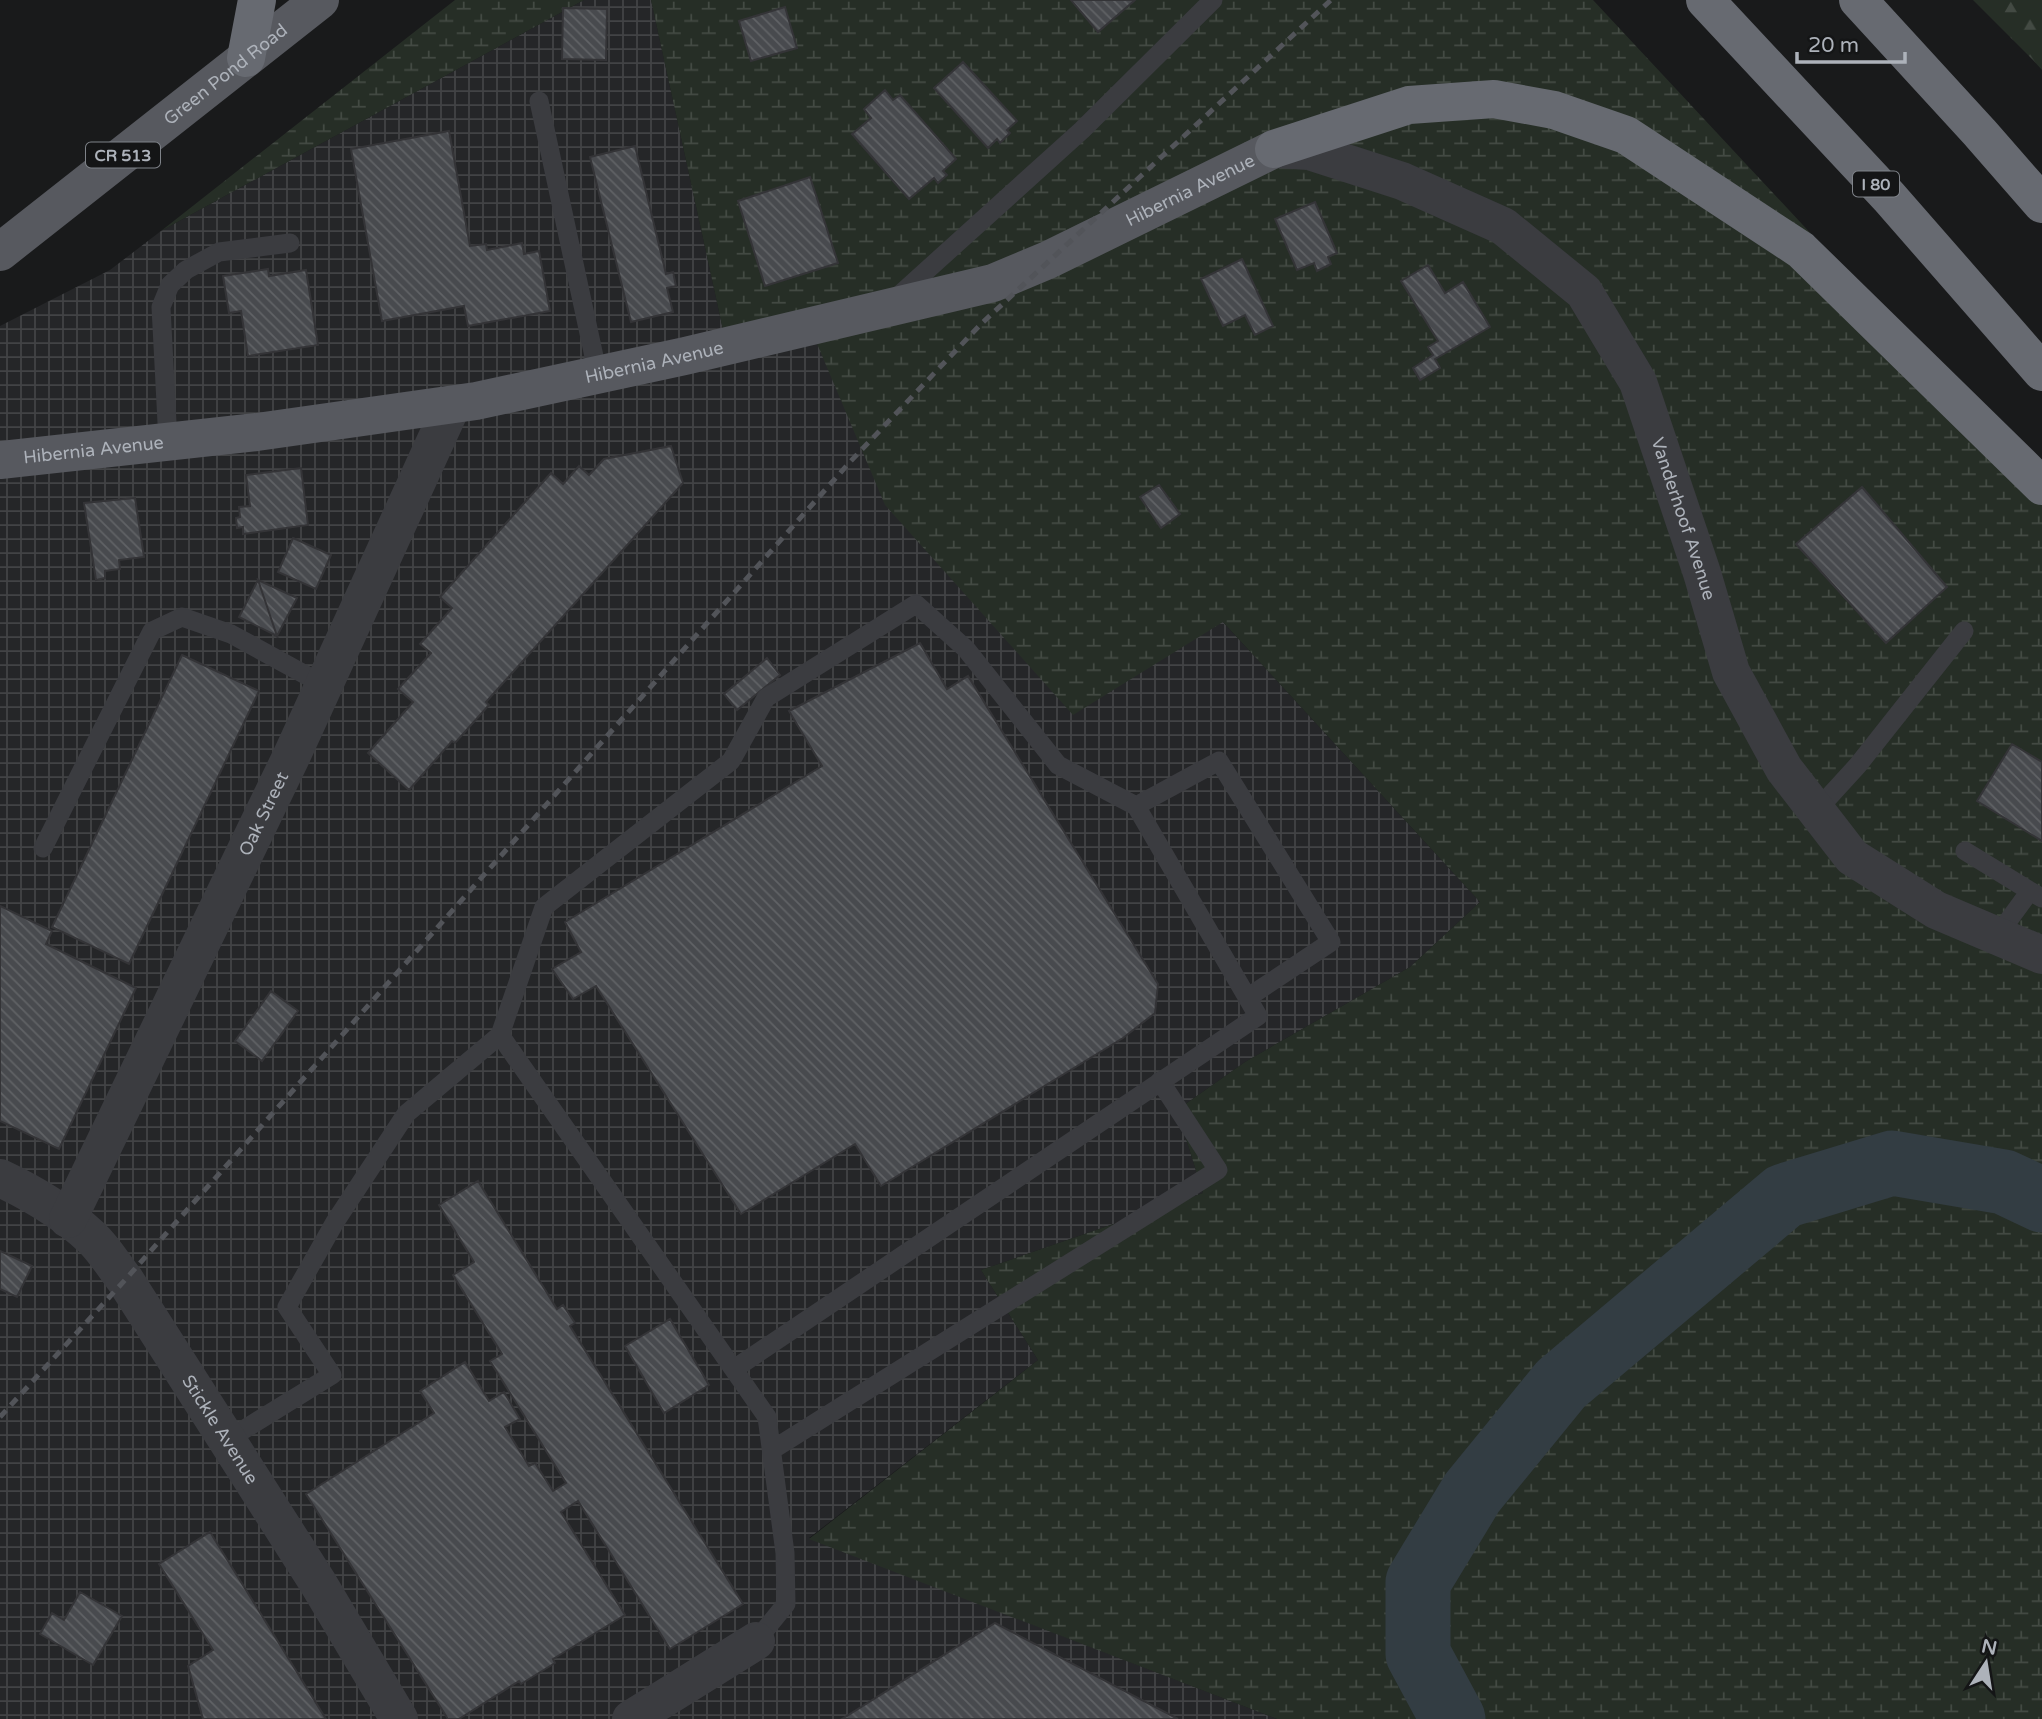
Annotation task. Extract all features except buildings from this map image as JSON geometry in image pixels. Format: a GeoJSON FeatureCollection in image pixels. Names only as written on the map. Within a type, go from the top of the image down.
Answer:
{"type":"FeatureCollection","features":[{"type":"Feature","properties":{"kind":"highway"},"geometry":{"type":"LineString","coordinates":[[246,58],[257,0]]}},
{"type":"Feature","properties":{"kind":"highway","name":"I 80"},"geometry":{"type":"LineString","coordinates":[[1705,0],[1889,197],[2042,372]]}},
{"type":"Feature","properties":{"kind":"highway"},"geometry":{"type":"LineString","coordinates":[[1858,0],[2042,204]]}},
{"type":"Feature","properties":{"kind":"highway"},"geometry":{"type":"LineString","coordinates":[[1274,149],[1409,105],[1494,99],[1554,110],[1626,135],[1801,250],[2042,486]]}},
{"type":"Feature","properties":{"kind":"main road","name":"Green Pond Road"},"geometry":{"type":"LineString","coordinates":[[0,251],[320,0]]}},
{"type":"Feature","properties":{"kind":"main road","name":"Hibernia Avenue"},"geometry":{"type":"LineString","coordinates":[[0,460],[257,432],[452,405],[598,375],[993,284],[1048,260],[1274,149]]}},
{"type":"Feature","properties":{"kind":"street","name":"Vanderhoof Avenue"},"geometry":{"type":"LineString","coordinates":[[1274,149],[1309,151],[1402,181],[1503,226],[1584,292],[1638,382],[1702,573],[1731,672],[1784,769],[1852,857],[1936,911],[2042,955]]}},
{"type":"Feature","properties":{"kind":"street","name":"Oak Street"},"geometry":{"type":"LineString","coordinates":[[68,1219],[286,768],[452,405]]}},
{"type":"Feature","properties":{"kind":"street","name":"Stickle Avenue"},"geometry":{"type":"LineString","coordinates":[[0,1178],[68,1219],[93,1239],[125,1280],[318,1583],[399,1719]]}},
{"type":"Feature","properties":{"kind":"street"},"geometry":{"type":"LineString","coordinates":[[631,1719],[756,1641]]}},
{"type":"Feature","properties":{"kind":"lane"},"geometry":{"type":"LineString","coordinates":[[884,309],[1082,130],[1213,0]]}},
{"type":"Feature","properties":{"kind":"lane"},"geometry":{"type":"LineString","coordinates":[[539,101],[598,375]]}},
{"type":"Feature","properties":{"kind":"lane"},"geometry":{"type":"LineString","coordinates":[[168,442],[161,307],[170,285],[186,270],[219,252],[290,243]]}},
{"type":"Feature","properties":{"kind":"lane"},"geometry":{"type":"LineString","coordinates":[[227,1440],[332,1375],[287,1307],[335,1222],[406,1114],[500,1035],[544,907],[732,761],[766,698],[916,604],[966,649],[1058,765],[1136,806],[1258,1016],[734,1369]]}},
{"type":"Feature","properties":{"kind":"lane"},"geometry":{"type":"LineString","coordinates":[[43,848],[152,631],[181,617],[232,634],[324,685]]}},
{"type":"Feature","properties":{"kind":"lane"},"geometry":{"type":"LineString","coordinates":[[1816,811],[1858,765],[1964,631]]}},
{"type":"Feature","properties":{"kind":"lane"},"geometry":{"type":"LineString","coordinates":[[1136,806],[1219,761],[1332,942],[1247,998]]}},
{"type":"Feature","properties":{"kind":"lane"},"geometry":{"type":"LineString","coordinates":[[1965,851],[2036,895],[1997,936]]}},
{"type":"Feature","properties":{"kind":"lane"},"geometry":{"type":"LineString","coordinates":[[500,1035],[767,1417],[785,1553],[786,1604],[756,1641]]}},
{"type":"Feature","properties":{"kind":"lane"},"geometry":{"type":"LineString","coordinates":[[772,1450],[1218,1170],[1160,1082]]}},
{"type":"Feature","properties":{"kind":"shaded area"},"geometry":{"type":"Polygon","coordinates":[[[584,0],[651,0],[730,362],[815,338],[1223,622],[1480,902],[1410,967],[1245,1062],[1177,1110],[1203,1193],[981,1270],[1038,1360],[809,1538],[1277,1719],[0,1719],[0,326],[110,270],[161,231],[584,0]]]}},
{"type":"Feature","properties":{"kind":"green space"},"geometry":{"type":"Polygon","coordinates":[[[455,0],[584,0],[161,231],[455,0]]]}},
{"type":"Feature","properties":{"kind":"green space"},"geometry":{"type":"Polygon","coordinates":[[[651,0],[1593,0],[1842,267],[2042,500],[2042,1719],[1277,1719],[809,1539],[1038,1360],[981,1270],[1203,1193],[1177,1110],[1245,1062],[1410,967],[1480,902],[1223,622],[1073,715],[885,505],[815,339],[730,362],[651,0]]]}},
{"type":"Feature","properties":{"kind":"green space"},"geometry":{"type":"Polygon","coordinates":[[[1973,0],[2042,0],[2042,70],[2033,60],[1973,0]]]}},
{"type":"Feature","properties":{"kind":"waterway"},"geometry":{"type":"LineString","coordinates":[[1453,1719],[1418,1654],[1418,1582],[1472,1493],[1561,1384],[1784,1196],[1892,1163],[2004,1182],[2042,1200]]}},
{"type":"Feature","properties":{"kind":"railway"},"geometry":{"type":"LineString","coordinates":[[0,1417],[125,1280],[849,463],[981,324],[1331,0]]}}]}
